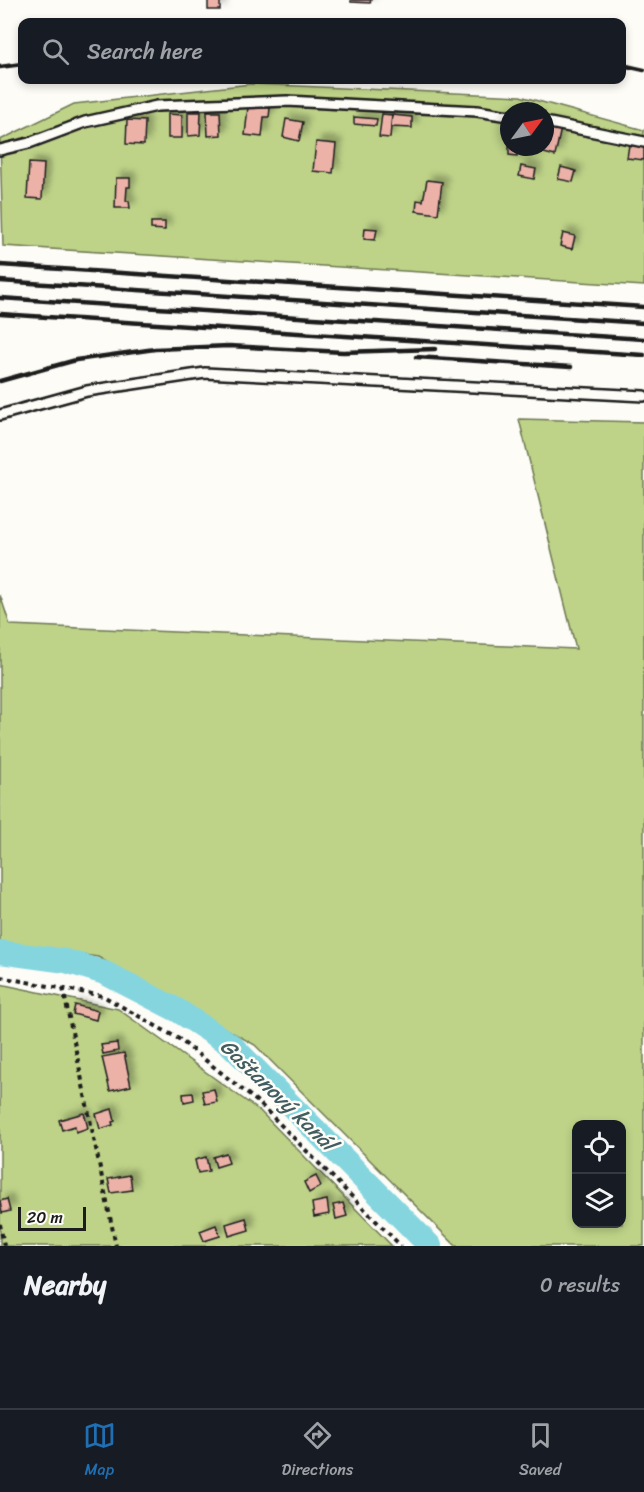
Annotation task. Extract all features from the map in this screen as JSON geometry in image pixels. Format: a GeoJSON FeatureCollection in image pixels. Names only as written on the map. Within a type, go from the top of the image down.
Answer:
{"type":"FeatureCollection","features":[{"type":"Feature","properties":{"kind":"lane"},"geometry":{"type":"LineString","coordinates":[[0,150],[29,143],[85,122],[157,106],[287,101],[477,111],[500,115]]}},
{"type":"Feature","properties":{"kind":"lane"},"geometry":{"type":"LineString","coordinates":[[554,124],[644,142]]}},
{"type":"Feature","properties":{"kind":"lane"},"geometry":{"type":"LineString","coordinates":[[0,415],[87,391],[205,374],[644,396]]}},
{"type":"Feature","properties":{"kind":"path"},"geometry":{"type":"LineString","coordinates":[[0,977],[103,996],[179,1039],[259,1103],[401,1246]]}},
{"type":"Feature","properties":{"kind":"path"},"geometry":{"type":"LineString","coordinates":[[63,988],[116,1246]]}},
{"type":"Feature","properties":{"kind":"path"},"geometry":{"type":"LineString","coordinates":[[0,1224],[4,1246]]}},
{"type":"Feature","properties":{"kind":"green space"},"geometry":{"type":"Polygon","coordinates":[[[251,84],[520,96],[542,102],[500,102],[500,156],[554,156],[554,105],[644,130],[644,286],[3,246],[0,140],[74,104],[251,84]]]}},
{"type":"Feature","properties":{"kind":"green space"},"geometry":{"type":"Polygon","coordinates":[[[519,419],[644,422],[644,1246],[456,1246],[255,1045],[98,957],[0,943],[0,595],[10,625],[576,649],[519,419]]]}},
{"type":"Feature","properties":{"kind":"green space"},"geometry":{"type":"Polygon","coordinates":[[[0,984],[118,1009],[260,1111],[392,1246],[0,1246],[0,984]]]}},
{"type":"Feature","properties":{"kind":"building"},"geometry":{"type":"Polygon","coordinates":[[[208,0],[220,0],[220,10],[208,10],[208,0]]]}},
{"type":"Feature","properties":{"kind":"building"},"geometry":{"type":"Polygon","coordinates":[[[351,0],[371,0],[370,3],[351,2],[351,0]]]}},
{"type":"Feature","properties":{"kind":"building"},"geometry":{"type":"Polygon","coordinates":[[[248,107],[270,108],[269,117],[264,117],[262,137],[245,135],[248,107]]]}},
{"type":"Feature","properties":{"kind":"building"},"geometry":{"type":"Polygon","coordinates":[[[188,112],[201,112],[200,135],[188,136],[188,112]]]}},
{"type":"Feature","properties":{"kind":"building"},"geometry":{"type":"Polygon","coordinates":[[[207,112],[220,112],[221,135],[208,136],[207,112]]]}},
{"type":"Feature","properties":{"kind":"building"},"geometry":{"type":"Polygon","coordinates":[[[168,114],[182,115],[182,138],[168,138],[168,114]]]}},
{"type":"Feature","properties":{"kind":"building"},"geometry":{"type":"Polygon","coordinates":[[[382,114],[392,115],[390,138],[379,137],[382,114]]]}},
{"type":"Feature","properties":{"kind":"building"},"geometry":{"type":"Polygon","coordinates":[[[392,115],[412,117],[412,128],[391,127],[392,115]]]}},
{"type":"Feature","properties":{"kind":"building"},"geometry":{"type":"Polygon","coordinates":[[[354,117],[377,119],[376,126],[354,124],[354,117]]]}},
{"type":"Feature","properties":{"kind":"building"},"geometry":{"type":"Polygon","coordinates":[[[286,119],[303,122],[299,141],[283,137],[286,119]]]}},
{"type":"Feature","properties":{"kind":"building"},"geometry":{"type":"Polygon","coordinates":[[[127,120],[145,121],[144,145],[126,144],[127,120]]]}},
{"type":"Feature","properties":{"kind":"building"},"geometry":{"type":"Polygon","coordinates":[[[554,127],[561,128],[554,156],[554,127]]]}},
{"type":"Feature","properties":{"kind":"building"},"geometry":{"type":"Polygon","coordinates":[[[316,142],[336,144],[333,173],[313,171],[316,142]]]}},
{"type":"Feature","properties":{"kind":"building"},"geometry":{"type":"Polygon","coordinates":[[[629,145],[644,147],[644,160],[627,158],[629,145]]]}},
{"type":"Feature","properties":{"kind":"building"},"geometry":{"type":"Polygon","coordinates":[[[29,163],[44,164],[42,199],[27,198],[29,163]]]}},
{"type":"Feature","properties":{"kind":"building"},"geometry":{"type":"Polygon","coordinates":[[[521,166],[536,169],[534,179],[519,176],[521,166]]]}},
{"type":"Feature","properties":{"kind":"building"},"geometry":{"type":"Polygon","coordinates":[[[561,167],[576,171],[573,182],[558,179],[561,167]]]}},
{"type":"Feature","properties":{"kind":"building"},"geometry":{"type":"Polygon","coordinates":[[[116,178],[130,178],[126,201],[129,201],[130,208],[115,208],[116,178]]]}},
{"type":"Feature","properties":{"kind":"building"},"geometry":{"type":"Polygon","coordinates":[[[427,180],[442,182],[438,214],[416,211],[417,200],[423,201],[427,180]]]}},
{"type":"Feature","properties":{"kind":"building"},"geometry":{"type":"Polygon","coordinates":[[[151,222],[165,222],[165,230],[151,229],[151,222]]]}},
{"type":"Feature","properties":{"kind":"building"},"geometry":{"type":"Polygon","coordinates":[[[365,228],[377,229],[375,240],[364,239],[365,228]]]}},
{"type":"Feature","properties":{"kind":"building"},"geometry":{"type":"Polygon","coordinates":[[[563,233],[575,236],[572,249],[560,246],[563,233]]]}},
{"type":"Feature","properties":{"kind":"building"},"geometry":{"type":"Polygon","coordinates":[[[75,1005],[98,1011],[96,1020],[73,1014],[75,1005]]]}},
{"type":"Feature","properties":{"kind":"building"},"geometry":{"type":"Polygon","coordinates":[[[117,1043],[118,1051],[103,1054],[101,1045],[117,1043]]]}},
{"type":"Feature","properties":{"kind":"building"},"geometry":{"type":"Polygon","coordinates":[[[124,1053],[131,1086],[110,1091],[102,1057],[124,1053]]]}},
{"type":"Feature","properties":{"kind":"building"},"geometry":{"type":"Polygon","coordinates":[[[214,1089],[217,1102],[205,1104],[202,1091],[214,1089]]]}},
{"type":"Feature","properties":{"kind":"building"},"geometry":{"type":"Polygon","coordinates":[[[193,1093],[194,1100],[184,1102],[183,1094],[193,1093]]]}},
{"type":"Feature","properties":{"kind":"building"},"geometry":{"type":"Polygon","coordinates":[[[112,1109],[115,1121],[112,1122],[113,1125],[100,1129],[96,1114],[112,1109]]]}},
{"type":"Feature","properties":{"kind":"building"},"geometry":{"type":"Polygon","coordinates":[[[84,1113],[88,1128],[76,1132],[75,1126],[62,1130],[59,1120],[84,1113]]]}},
{"type":"Feature","properties":{"kind":"building"},"geometry":{"type":"Polygon","coordinates":[[[226,1153],[229,1163],[216,1167],[213,1157],[226,1153]]]}},
{"type":"Feature","properties":{"kind":"building"},"geometry":{"type":"Polygon","coordinates":[[[206,1157],[209,1171],[198,1173],[195,1160],[206,1157]]]}},
{"type":"Feature","properties":{"kind":"building"},"geometry":{"type":"Polygon","coordinates":[[[130,1175],[132,1190],[111,1193],[108,1179],[130,1175]]]}},
{"type":"Feature","properties":{"kind":"building"},"geometry":{"type":"Polygon","coordinates":[[[316,1176],[321,1186],[309,1193],[304,1182],[316,1176]]]}},
{"type":"Feature","properties":{"kind":"building"},"geometry":{"type":"Polygon","coordinates":[[[7,1199],[10,1211],[2,1213],[0,1201],[7,1199]]]}},
{"type":"Feature","properties":{"kind":"building"},"geometry":{"type":"Polygon","coordinates":[[[327,1200],[329,1214],[314,1217],[312,1203],[327,1200]]]}},
{"type":"Feature","properties":{"kind":"building"},"geometry":{"type":"Polygon","coordinates":[[[343,1203],[347,1216],[336,1219],[333,1205],[343,1203]]]}},
{"type":"Feature","properties":{"kind":"building"},"geometry":{"type":"Polygon","coordinates":[[[246,1218],[249,1230],[229,1236],[226,1224],[246,1218]]]}},
{"type":"Feature","properties":{"kind":"building"},"geometry":{"type":"Polygon","coordinates":[[[216,1225],[220,1236],[204,1241],[200,1231],[216,1225]]]}},
{"type":"Feature","properties":{"kind":"waterway","name":"Gaštanový kanál"},"geometry":{"type":"LineString","coordinates":[[0,952],[66,961],[105,973],[177,1010],[231,1045],[430,1246]]}},
{"type":"Feature","properties":{"kind":"railway"},"geometry":{"type":"LineString","coordinates":[[0,67],[18,65]]}},
{"type":"Feature","properties":{"kind":"railway"},"geometry":{"type":"LineString","coordinates":[[626,66],[644,70]]}},
{"type":"Feature","properties":{"kind":"railway"},"geometry":{"type":"LineString","coordinates":[[0,265],[644,307]]}},
{"type":"Feature","properties":{"kind":"railway"},"geometry":{"type":"LineString","coordinates":[[0,281],[644,323]]}},
{"type":"Feature","properties":{"kind":"railway"},"geometry":{"type":"LineString","coordinates":[[0,298],[644,339]]}},
{"type":"Feature","properties":{"kind":"railway"},"geometry":{"type":"LineString","coordinates":[[0,314],[644,355]]}},
{"type":"Feature","properties":{"kind":"railway"},"geometry":{"type":"LineString","coordinates":[[0,381],[76,360],[155,349],[229,346],[343,352],[435,349]]}},
{"type":"Feature","properties":{"kind":"railway"},"geometry":{"type":"LineString","coordinates":[[416,357],[571,367]]}}]}
